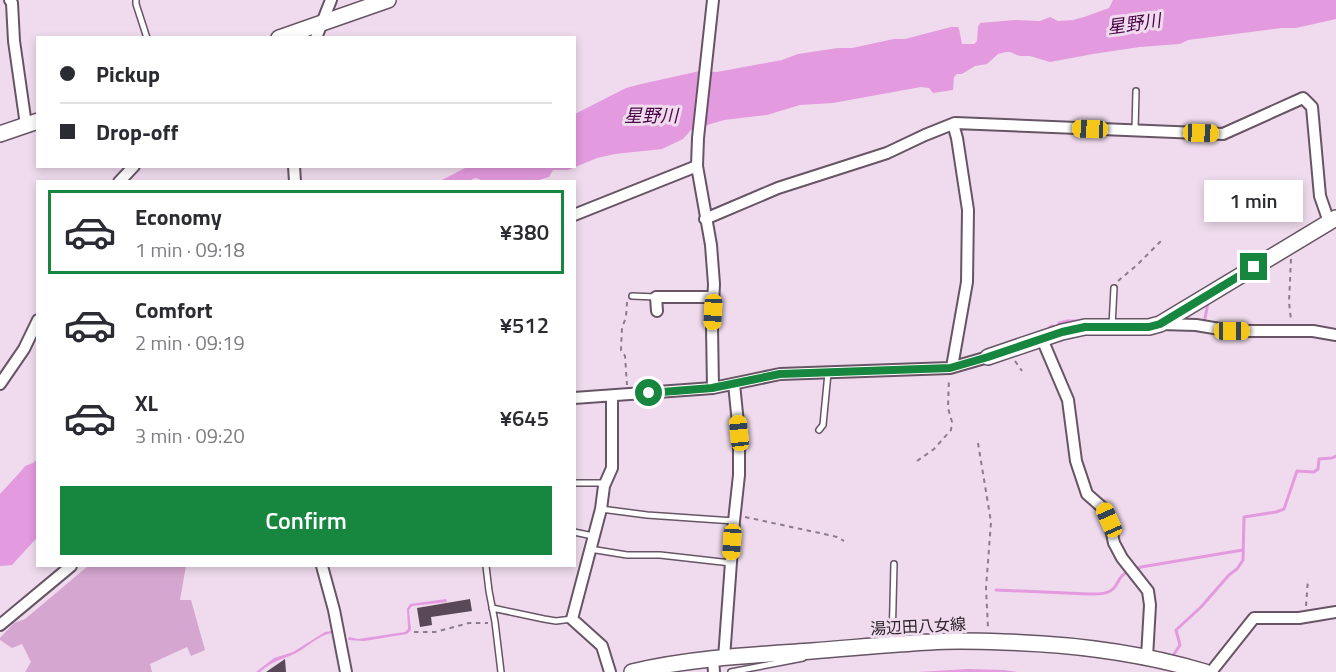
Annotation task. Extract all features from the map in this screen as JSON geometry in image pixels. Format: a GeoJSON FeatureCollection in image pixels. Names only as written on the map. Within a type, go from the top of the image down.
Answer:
{"type":"FeatureCollection","features":[{"type":"Feature","properties":{"kind":"main road"},"geometry":{"type":"LineString","coordinates":[[284,36],[388,0]]}},
{"type":"Feature","properties":{"kind":"main road"},"geometry":{"type":"LineString","coordinates":[[0,134],[32,123]]}},
{"type":"Feature","properties":{"kind":"main road"},"geometry":{"type":"LineString","coordinates":[[988,357],[1062,332],[1085,327],[1149,327],[1160,324],[1332,220]]}},
{"type":"Feature","properties":{"kind":"main road","name":"湯辺田八女線"},"geometry":{"type":"LineString","coordinates":[[632,672],[680,663],[720,665],[842,649],[932,642],[989,642],[1094,648],[1147,657],[1205,672]]}},
{"type":"Feature","properties":{"kind":"street"},"geometry":{"type":"LineString","coordinates":[[10,0],[14,41],[32,123]]}},
{"type":"Feature","properties":{"kind":"street"},"geometry":{"type":"LineString","coordinates":[[317,36],[331,0]]}},
{"type":"Feature","properties":{"kind":"street"},"geometry":{"type":"LineString","coordinates":[[712,388],[714,284],[711,245],[697,166],[713,0]]}},
{"type":"Feature","properties":{"kind":"street"},"geometry":{"type":"LineString","coordinates":[[705,219],[778,188],[887,153],[955,123],[1223,134],[1303,98],[1312,107],[1320,196],[1332,220]]}},
{"type":"Feature","properties":{"kind":"street"},"geometry":{"type":"LineString","coordinates":[[951,368],[967,282],[968,220],[953,124]]}},
{"type":"Feature","properties":{"kind":"street"},"geometry":{"type":"LineString","coordinates":[[576,214],[697,166]]}},
{"type":"Feature","properties":{"kind":"street"},"geometry":{"type":"LineString","coordinates":[[121,180],[132,168]]}},
{"type":"Feature","properties":{"kind":"street"},"geometry":{"type":"LineString","coordinates":[[657,311],[656,297],[713,297]]}},
{"type":"Feature","properties":{"kind":"street"},"geometry":{"type":"LineString","coordinates":[[0,384],[24,349],[36,324]]}},
{"type":"Feature","properties":{"kind":"street"},"geometry":{"type":"LineString","coordinates":[[1160,324],[1196,325],[1232,331],[1313,331],[1336,335]]}},
{"type":"Feature","properties":{"kind":"street"},"geometry":{"type":"LineString","coordinates":[[1042,339],[1068,400],[1076,460],[1087,494],[1103,508],[1109,520],[1114,543],[1122,558],[1148,591],[1150,605],[1147,657]]}},
{"type":"Feature","properties":{"kind":"street"},"geometry":{"type":"LineString","coordinates":[[576,398],[712,388],[780,374],[951,368],[988,357]]}},
{"type":"Feature","properties":{"kind":"street"},"geometry":{"type":"LineString","coordinates":[[720,665],[739,476],[739,433],[734,384]]}},
{"type":"Feature","properties":{"kind":"street"},"geometry":{"type":"LineString","coordinates":[[610,672],[602,646],[572,620],[606,483],[612,468],[612,396]]}},
{"type":"Feature","properties":{"kind":"street"},"geometry":{"type":"LineString","coordinates":[[0,625],[70,567]]}},
{"type":"Feature","properties":{"kind":"street"},"geometry":{"type":"LineString","coordinates":[[322,567],[334,610],[346,672]]}},
{"type":"Feature","properties":{"kind":"street"},"geometry":{"type":"LineString","coordinates":[[1211,672],[1254,618],[1305,617],[1336,612]]}},
{"type":"Feature","properties":{"kind":"lane"},"geometry":{"type":"LineString","coordinates":[[136,0],[146,36]]}},
{"type":"Feature","properties":{"kind":"lane"},"geometry":{"type":"LineString","coordinates":[[1135,130],[1136,91]]}},
{"type":"Feature","properties":{"kind":"lane"},"geometry":{"type":"LineString","coordinates":[[1112,327],[1114,288]]}},
{"type":"Feature","properties":{"kind":"lane"},"geometry":{"type":"LineString","coordinates":[[632,296],[656,297]]}},
{"type":"Feature","properties":{"kind":"lane"},"geometry":{"type":"LineString","coordinates":[[819,430],[823,425],[828,372]]}},
{"type":"Feature","properties":{"kind":"lane"},"geometry":{"type":"LineString","coordinates":[[576,483],[606,483]]}},
{"type":"Feature","properties":{"kind":"lane"},"geometry":{"type":"LineString","coordinates":[[601,509],[647,515],[734,518]]}},
{"type":"Feature","properties":{"kind":"lane"},"geometry":{"type":"LineString","coordinates":[[576,532],[594,536]]}},
{"type":"Feature","properties":{"kind":"lane"},"geometry":{"type":"LineString","coordinates":[[590,549],[627,555],[660,555],[731,562]]}},
{"type":"Feature","properties":{"kind":"lane"},"geometry":{"type":"LineString","coordinates":[[892,645],[894,564]]}},
{"type":"Feature","properties":{"kind":"lane"},"geometry":{"type":"LineString","coordinates":[[486,567],[501,672]]}},
{"type":"Feature","properties":{"kind":"lane"},"geometry":{"type":"LineString","coordinates":[[492,608],[556,621],[572,620]]}},
{"type":"Feature","properties":{"kind":"path"},"geometry":{"type":"LineString","coordinates":[[1114,288],[1116,282],[1162,240]]}},
{"type":"Feature","properties":{"kind":"path"},"geometry":{"type":"LineString","coordinates":[[1292,245],[1289,302],[1293,331]]}},
{"type":"Feature","properties":{"kind":"path"},"geometry":{"type":"LineString","coordinates":[[628,394],[625,356],[621,350],[627,301],[632,296]]}},
{"type":"Feature","properties":{"kind":"path"},"geometry":{"type":"LineString","coordinates":[[917,461],[934,449],[951,430],[952,422],[948,408],[951,368]]}},
{"type":"Feature","properties":{"kind":"path"},"geometry":{"type":"LineString","coordinates":[[978,443],[991,522],[986,588],[989,642]]}},
{"type":"Feature","properties":{"kind":"path"},"geometry":{"type":"LineString","coordinates":[[734,518],[824,534],[844,541]]}},
{"type":"Feature","properties":{"kind":"path"},"geometry":{"type":"LineString","coordinates":[[1305,617],[1308,579]]}},
{"type":"Feature","properties":{"kind":"path"},"geometry":{"type":"LineString","coordinates":[[414,632],[435,632],[469,623],[495,622]]}},
{"type":"Feature","properties":{"kind":"shaded area"},"geometry":{"type":"Polygon","coordinates":[[[87,567],[186,567],[180,600],[191,600],[205,650],[191,656],[187,647],[150,664],[152,672],[25,672],[31,662],[22,644],[12,648],[0,638],[14,623],[25,619],[87,567]]]}},
{"type":"Feature","properties":{"kind":"water","name":"星野川"},"geometry":{"type":"Polygon","coordinates":[[[1113,0],[1336,0],[1336,19],[1296,28],[1188,40],[1180,44],[1140,47],[1050,62],[1006,52],[998,54],[987,64],[975,66],[962,74],[957,74],[954,77],[953,90],[933,93],[929,88],[921,87],[833,103],[800,105],[767,115],[724,120],[691,130],[683,139],[662,149],[615,154],[576,167],[576,113],[626,88],[700,71],[717,72],[782,60],[798,54],[905,39],[951,27],[958,27],[962,44],[974,44],[977,41],[980,23],[1015,20],[1040,21],[1050,17],[1058,21],[1073,20],[1109,8],[1113,0]]]}},
{"type":"Feature","properties":{"kind":"water","name":"星野川"},"geometry":{"type":"Polygon","coordinates":[[[465,168],[573,168],[553,170],[549,177],[538,180],[480,180],[475,178],[442,180],[465,168]]]}},
{"type":"Feature","properties":{"kind":"water"},"geometry":{"type":"Polygon","coordinates":[[[36,460],[36,539],[12,565],[0,566],[0,494],[25,466],[36,460]]]}},
{"type":"Feature","properties":{"kind":"water"},"geometry":{"type":"Polygon","coordinates":[[[446,599],[447,602],[412,606],[409,610],[411,630],[407,634],[364,641],[348,640],[349,637],[358,639],[405,632],[408,629],[407,609],[410,604],[446,599]]]}},
{"type":"Feature","properties":{"kind":"water"},"geometry":{"type":"Polygon","coordinates":[[[332,631],[299,651],[256,672],[274,658],[293,652],[325,632],[332,631]]]}},
{"type":"Feature","properties":{"kind":"water"},"geometry":{"type":"Polygon","coordinates":[[[967,669],[1004,670],[1018,672],[918,672],[967,669]]]}},
{"type":"Feature","properties":{"kind":"building"},"geometry":{"type":"Polygon","coordinates":[[[470,599],[472,611],[431,617],[432,625],[420,627],[417,608],[470,599]]]}},
{"type":"Feature","properties":{"kind":"building"},"geometry":{"type":"Polygon","coordinates":[[[285,659],[286,672],[266,672],[285,659]]]}},
{"type":"Feature","properties":{"kind":"waterway"},"geometry":{"type":"LineString","coordinates":[[1202,323],[1204,323],[1208,303]]}},
{"type":"Feature","properties":{"kind":"waterway"},"geometry":{"type":"LineString","coordinates":[[1059,323],[1077,321]]}},
{"type":"Feature","properties":{"kind":"waterway"},"geometry":{"type":"LineString","coordinates":[[1172,657],[1180,645],[1176,630],[1201,607],[1243,560],[1244,517],[1284,509],[1297,471],[1314,472],[1318,469],[1319,459],[1336,456]]}},
{"type":"Feature","properties":{"kind":"waterway"},"geometry":{"type":"LineString","coordinates":[[1136,569],[1243,550]]}},
{"type":"Feature","properties":{"kind":"waterway"},"geometry":{"type":"LineString","coordinates":[[996,590],[1102,594],[1114,588],[1127,572]]}},
{"type":"Feature","properties":{"kind":"route"},"geometry":{"type":"LineString","coordinates":[[649,393],[712,388],[780,374],[950,368],[1062,332],[1085,327],[1149,327],[1160,324],[1254,267]]}}]}
